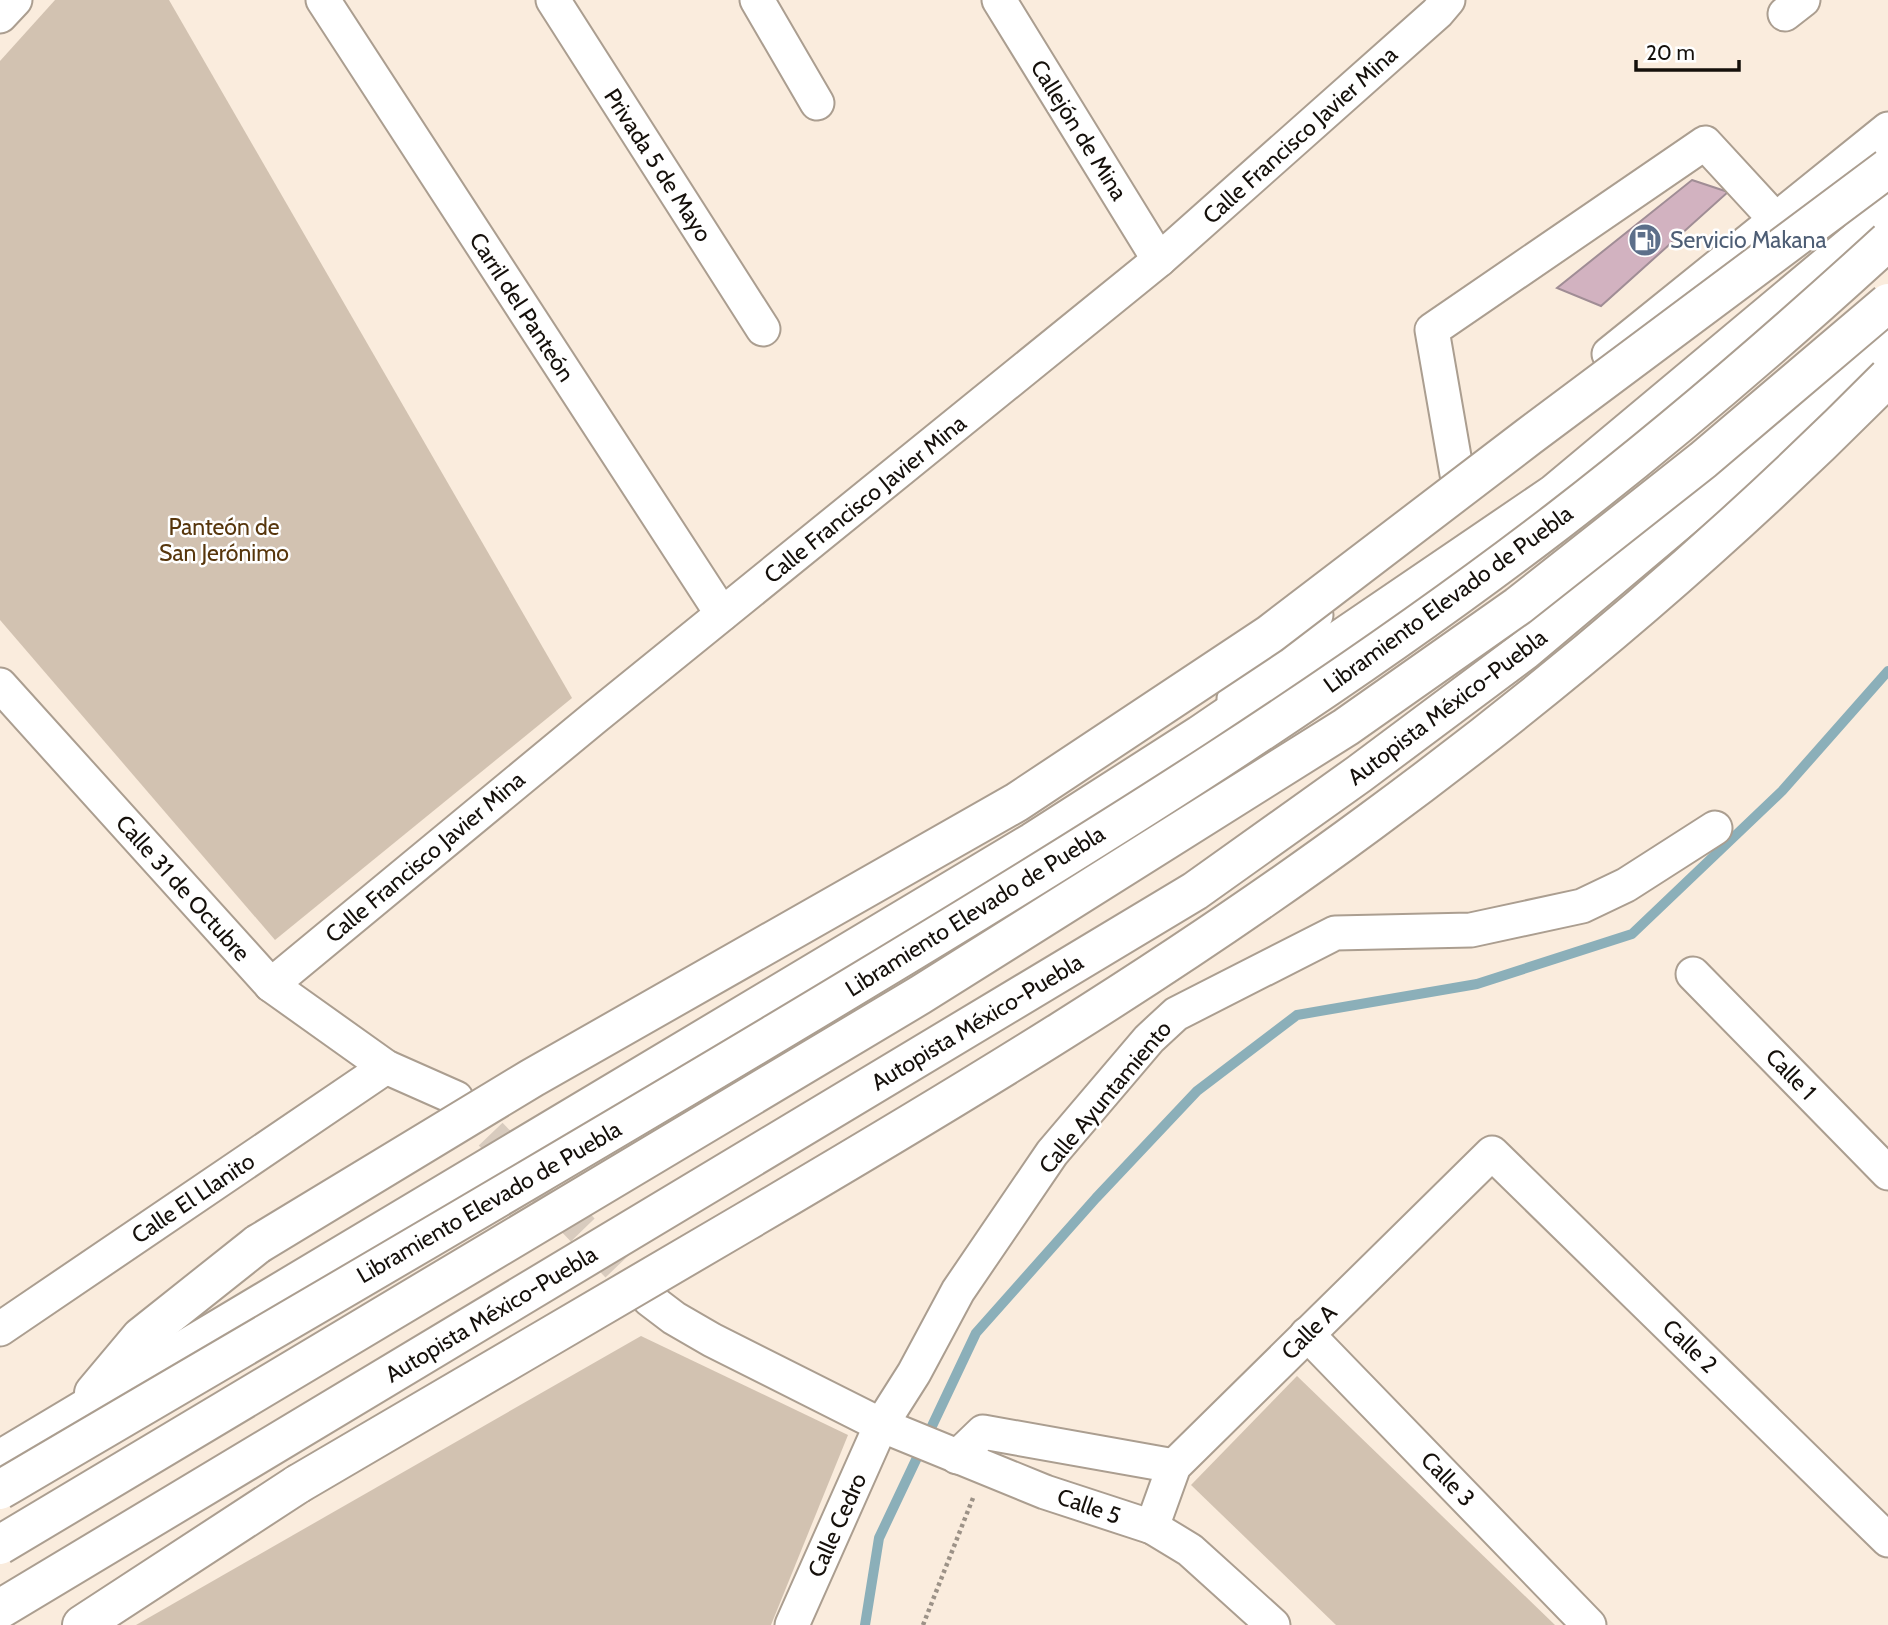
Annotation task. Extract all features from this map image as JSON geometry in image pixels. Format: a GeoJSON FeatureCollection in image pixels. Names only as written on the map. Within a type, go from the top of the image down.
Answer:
{"type":"FeatureCollection","features":[{"type":"Feature","properties":{"kind":"highway"},"geometry":{"type":"LineString","coordinates":[[76,1415],[141,1337],[258,1244],[532,1078],[1017,803],[1270,634],[1883,150]]}},
{"type":"Feature","properties":{"kind":"highway"},"geometry":{"type":"LineString","coordinates":[[0,1460],[1033,842],[1200,735],[1554,494],[1857,241],[1888,209]]}},
{"type":"Feature","properties":{"kind":"highway","name":"Libramiento Elevado de Puebla"},"geometry":{"type":"LineString","coordinates":[[0,1490],[702,1078],[1018,887],[1331,686],[1555,524],[1675,429],[1888,242]]}},
{"type":"Feature","properties":{"kind":"highway","name":"Libramiento Elevado de Puebla"},"geometry":{"type":"LineString","coordinates":[[0,1545],[920,995],[1346,727],[1518,606],[1703,460],[1888,303]]}},
{"type":"Feature","properties":{"kind":"highway","name":"Autopista México-Puebla"},"geometry":{"type":"LineString","coordinates":[[0,1609],[1195,891],[1359,774],[1525,650],[1888,341]]}},
{"type":"Feature","properties":{"kind":"highway"},"geometry":{"type":"LineString","coordinates":[[82,1625],[298,1484],[916,1121],[1101,1005],[1355,833],[1471,746],[1642,604],[1762,498],[1888,377]]}},
{"type":"Feature","properties":{"kind":"street"},"geometry":{"type":"LineString","coordinates":[[0,16],[15,0]]}},
{"type":"Feature","properties":{"kind":"street","name":"Carril del Panteón"},"geometry":{"type":"LineString","coordinates":[[323,0],[722,614]]}},
{"type":"Feature","properties":{"kind":"street","name":"Privada 5 de Mayo"},"geometry":{"type":"LineString","coordinates":[[553,0],[763,329]]}},
{"type":"Feature","properties":{"kind":"street"},"geometry":{"type":"LineString","coordinates":[[757,0],[817,103]]}},
{"type":"Feature","properties":{"kind":"street","name":"Callejón de Mina"},"geometry":{"type":"LineString","coordinates":[[999,0],[1159,260]]}},
{"type":"Feature","properties":{"kind":"street","name":"Calle Francisco Javier Mina"},"geometry":{"type":"LineString","coordinates":[[271,985],[722,614],[1159,260],[1437,13],[1448,0]]}},
{"type":"Feature","properties":{"kind":"street"},"geometry":{"type":"LineString","coordinates":[[1457,474],[1432,330],[1705,143],[1776,220]]}},
{"type":"Feature","properties":{"kind":"street"},"geometry":{"type":"LineString","coordinates":[[1200,735],[1430,495],[1776,220],[1883,150]]}},
{"type":"Feature","properties":{"kind":"street","name":"Calle 31 de Octubre"},"geometry":{"type":"LineString","coordinates":[[0,685],[271,985],[386,1067],[456,1098]]}},
{"type":"Feature","properties":{"kind":"street","name":"Calle Ayuntamiento"},"geometry":{"type":"LineString","coordinates":[[890,1429],[914,1373],[958,1291],[1052,1153],[1149,1039],[1176,1014],[1335,933],[1471,930],[1582,906],[1626,885],[1715,828]]}},
{"type":"Feature","properties":{"kind":"street","name":"Calle 1"},"geometry":{"type":"LineString","coordinates":[[1693,974],[1888,1173]]}},
{"type":"Feature","properties":{"kind":"street","name":"Calle El Llanito"},"geometry":{"type":"LineString","coordinates":[[0,1329],[386,1067]]}},
{"type":"Feature","properties":{"kind":"street","name":"Calle A"},"geometry":{"type":"LineString","coordinates":[[1152,1527],[1174,1466],[1492,1153]]}},
{"type":"Feature","properties":{"kind":"street","name":"Calle 2"},"geometry":{"type":"LineString","coordinates":[[1492,1153],[1888,1540]]}},
{"type":"Feature","properties":{"kind":"street","name":"Calle 5"},"geometry":{"type":"LineString","coordinates":[[649,1299],[674,1318],[712,1340],[890,1429],[1045,1492],[1152,1527],[1190,1550],[1273,1625]]}},
{"type":"Feature","properties":{"kind":"street","name":"Calle 3"},"geometry":{"type":"LineString","coordinates":[[1307,1334],[1589,1625]]}},
{"type":"Feature","properties":{"kind":"street","name":"Calle Cedro"},"geometry":{"type":"LineString","coordinates":[[792,1625],[890,1429]]}},
{"type":"Feature","properties":{"kind":"street"},"geometry":{"type":"LineString","coordinates":[[964,1459],[984,1432],[1174,1466]]}},
{"type":"Feature","properties":{"kind":"path"},"geometry":{"type":"LineString","coordinates":[[923,1625],[964,1459]]}},
{"type":"Feature","properties":{"kind":"green space","name":"Panteón de San Jerónimo"},"geometry":{"type":"Polygon","coordinates":[[[55,0],[169,0],[572,698],[275,940],[0,620],[0,61],[55,0]]]}},
{"type":"Feature","properties":{"kind":"green space"},"geometry":{"type":"Polygon","coordinates":[[[641,1336],[848,1435],[771,1625],[136,1625],[641,1336]]]}},
{"type":"Feature","properties":{"kind":"green space"},"geometry":{"type":"Polygon","coordinates":[[[1297,1376],[1555,1625],[1336,1625],[1191,1485],[1297,1376]]]}},
{"type":"Feature","properties":{"kind":"building","name":"Servicio Makana"},"geometry":{"type":"Polygon","coordinates":[[[1692,180],[1728,192],[1601,306],[1557,288],[1692,180]]]}},
{"type":"Feature","properties":{"kind":"waterway"},"geometry":{"type":"LineString","coordinates":[[865,1625],[879,1538],[976,1333],[1096,1198],[1197,1091],[1297,1015],[1477,984],[1632,934],[1782,791],[1888,671]]}},
{"type":"Feature","properties":{"kind":"tunnel"},"geometry":{"type":"LineString","coordinates":[[456,1098],[649,1299]]}},
{"type":"Feature","properties":{"kind":"place","name":"Servicio Makana"},"geometry":{"type":"Point","coordinates":[1645,240]}}]}
